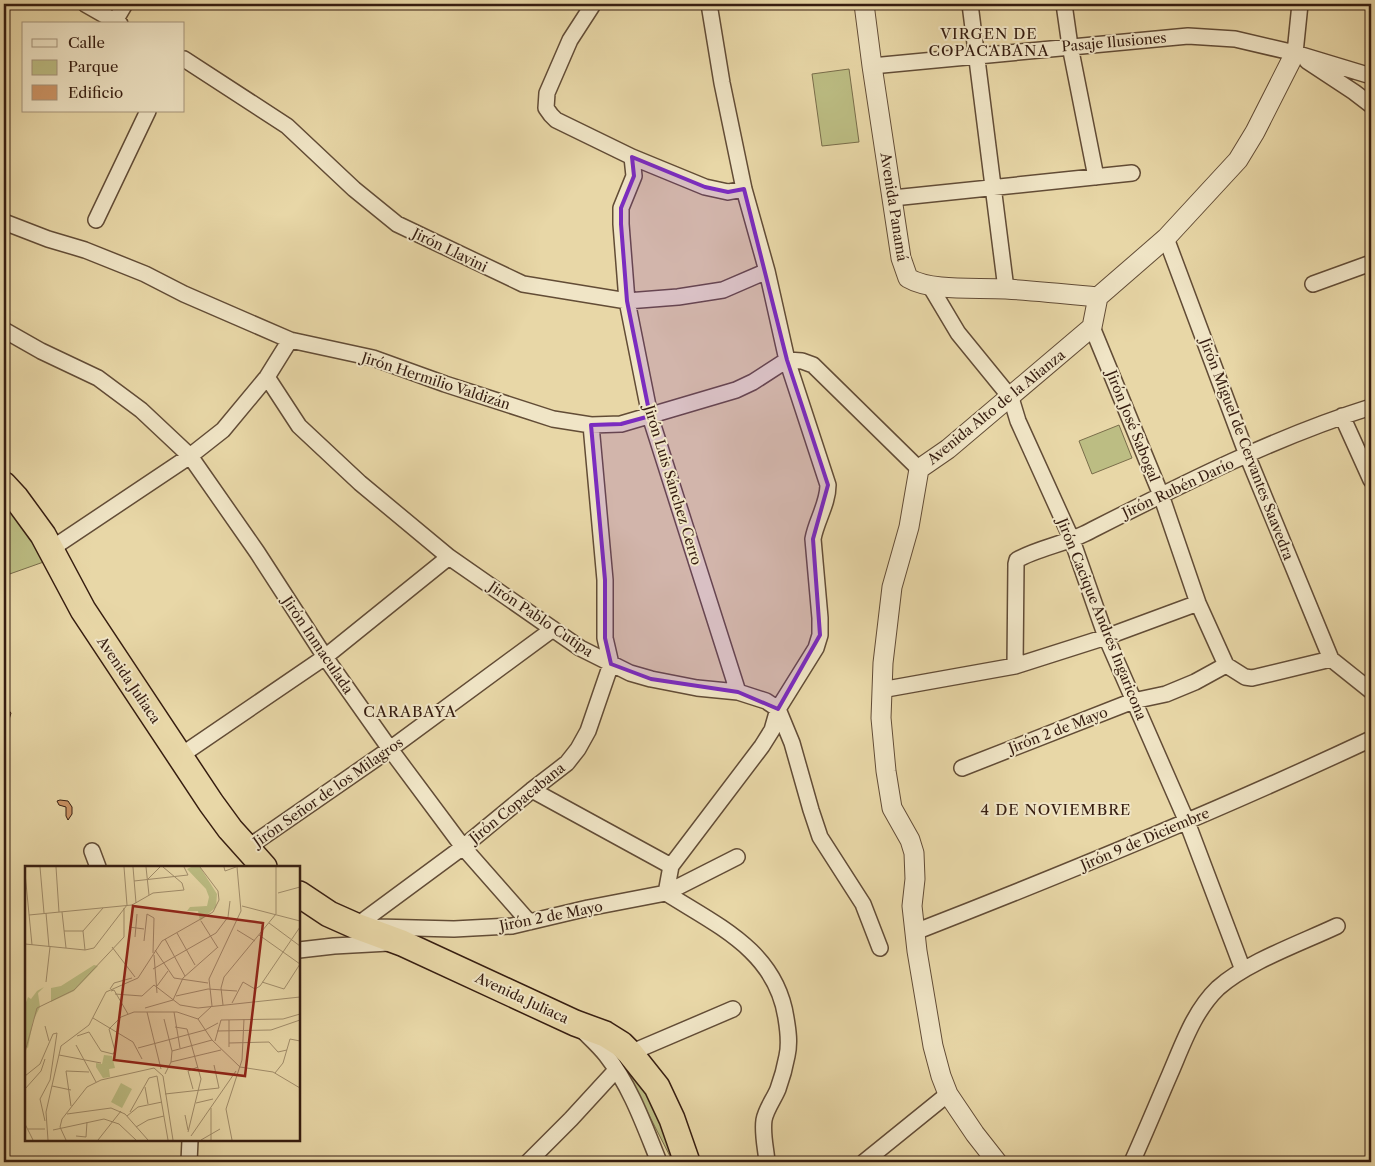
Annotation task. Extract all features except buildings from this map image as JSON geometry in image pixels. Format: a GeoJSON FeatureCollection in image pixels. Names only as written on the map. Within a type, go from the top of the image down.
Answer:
{"type":"FeatureCollection","features":[{"type":"Feature","properties":{"kind":"highway","name":"Avenida Juliaca"},"geometry":{"type":"LineString","coordinates":[[4,485],[32,518],[51,549],[83,610],[180,756],[230,829],[263,866]]}},
{"type":"Feature","properties":{"kind":"highway","name":"Avenida Juliaca"},"geometry":{"type":"LineString","coordinates":[[300,895],[329,914],[402,943],[575,1023],[605,1034],[621,1044],[623,1062],[657,1087],[672,1120],[687,1162]]}},
{"type":"Feature","properties":{"kind":"street"},"geometry":{"type":"LineString","coordinates":[[85,4],[117,22],[125,4]]}},
{"type":"Feature","properties":{"kind":"street"},"geometry":{"type":"LineString","coordinates":[[592,4],[570,40],[548,93],[546,108],[556,120],[632,156],[705,187],[728,192],[744,189]]}},
{"type":"Feature","properties":{"kind":"street"},"geometry":{"type":"LineString","coordinates":[[709,4],[722,83],[744,189],[767,271],[787,360],[828,486],[828,493],[814,530],[813,539],[820,618],[820,635],[816,648],[778,709],[772,730],[762,746],[671,866],[666,893],[739,939],[756,954],[770,973],[779,990],[789,1036],[788,1054],[778,1090],[764,1119],[767,1162]]}},
{"type":"Feature","properties":{"kind":"street","name":"Avenida Panamá"},"geometry":{"type":"LineString","coordinates":[[864,4],[904,269],[908,278],[916,283],[930,286],[1006,289],[1098,297]]}},
{"type":"Feature","properties":{"kind":"street"},"geometry":{"type":"LineString","coordinates":[[970,4],[1006,289]]}},
{"type":"Feature","properties":{"kind":"street"},"geometry":{"type":"LineString","coordinates":[[1064,4],[1070,46],[1096,177]]}},
{"type":"Feature","properties":{"kind":"street"},"geometry":{"type":"LineString","coordinates":[[1092,327],[1098,297],[1166,238],[1238,160],[1255,132],[1295,53],[1300,4]]}},
{"type":"Feature","properties":{"kind":"street","name":"Pasaje Ilusiones"},"geometry":{"type":"LineString","coordinates":[[872,66],[1188,36],[1235,39],[1295,53],[1371,76]]}},
{"type":"Feature","properties":{"kind":"street"},"geometry":{"type":"LineString","coordinates":[[1295,53],[1371,105]]}},
{"type":"Feature","properties":{"kind":"street","name":"Jirón Llavini"},"geometry":{"type":"LineString","coordinates":[[185,60],[287,126],[354,189],[397,224],[523,284],[627,301],[678,297],[723,290],[767,271]]}},
{"type":"Feature","properties":{"kind":"street"},"geometry":{"type":"LineString","coordinates":[[96,220],[148,112]]}},
{"type":"Feature","properties":{"kind":"street","name":"Jirón Luis Sánchez Cerro"},"geometry":{"type":"LineString","coordinates":[[632,156],[634,176],[621,208],[627,301],[650,416],[738,692]]}},
{"type":"Feature","properties":{"kind":"street"},"geometry":{"type":"LineString","coordinates":[[893,198],[1132,173]]}},
{"type":"Feature","properties":{"kind":"street","name":"Jirón Hermilio Valdizán"},"geometry":{"type":"LineString","coordinates":[[4,222],[48,239],[85,250],[145,274],[184,294],[290,340],[373,358],[445,384],[553,419],[591,425],[621,424],[736,390],[753,382],[787,360]]}},
{"type":"Feature","properties":{"kind":"street","name":"Jirón Miguel de Cervantes Saavedra"},"geometry":{"type":"LineString","coordinates":[[1166,238],[1247,455],[1330,659]]}},
{"type":"Feature","properties":{"kind":"street"},"geometry":{"type":"LineString","coordinates":[[1313,284],[1371,263]]}},
{"type":"Feature","properties":{"kind":"street","name":"Jirón Cacique Andrés Ingaricona"},"geometry":{"type":"LineString","coordinates":[[930,286],[958,333],[1010,398],[1018,421],[1072,540],[1106,637],[1187,822],[1243,970]]}},
{"type":"Feature","properties":{"kind":"street","name":"Avenida Alto de la Alianza"},"geometry":{"type":"LineString","coordinates":[[998,1162],[975,1134],[948,1094],[933,1046],[912,906],[916,865],[914,853],[910,840],[892,808],[889,798],[883,748],[881,690],[892,587],[908,527],[919,469],[948,449],[1092,327]]}},
{"type":"Feature","properties":{"kind":"street","name":"Jirón José Sabogal"},"geometry":{"type":"LineString","coordinates":[[1092,327],[1161,495],[1198,603],[1226,665]]}},
{"type":"Feature","properties":{"kind":"street","name":"Jirón Inmaculada"},"geometry":{"type":"LineString","coordinates":[[4,330],[41,351],[98,378],[141,410],[190,456],[257,552],[325,657],[390,749],[463,847],[529,922]]}},
{"type":"Feature","properties":{"kind":"street"},"geometry":{"type":"LineString","coordinates":[[51,549],[190,456],[223,430],[267,376],[290,340]]}},
{"type":"Feature","properties":{"kind":"street"},"geometry":{"type":"LineString","coordinates":[[787,360],[802,361],[813,365],[919,469]]}},
{"type":"Feature","properties":{"kind":"street","name":"Jirón Pablo Cutipa"},"geometry":{"type":"LineString","coordinates":[[267,376],[299,426],[360,483],[449,557],[580,648],[630,673],[697,688],[738,692],[766,701],[778,709]]}},
{"type":"Feature","properties":{"kind":"street","name":"Jirón Rubén Darío"},"geometry":{"type":"LineString","coordinates":[[1015,666],[1016,564],[1021,558],[1072,540],[1161,495],[1247,455],[1342,416],[1371,407]]}},
{"type":"Feature","properties":{"kind":"street"},"geometry":{"type":"LineString","coordinates":[[1342,416],[1371,480]]}},
{"type":"Feature","properties":{"kind":"street"},"geometry":{"type":"LineString","coordinates":[[591,425],[605,580],[605,638],[611,664]]}},
{"type":"Feature","properties":{"kind":"street"},"geometry":{"type":"LineString","coordinates":[[180,756],[325,657],[449,557]]}},
{"type":"Feature","properties":{"kind":"street"},"geometry":{"type":"LineString","coordinates":[[881,690],[1015,666],[1106,637],[1198,603]]}},
{"type":"Feature","properties":{"kind":"street","name":"Jirón Señor de los Milagros"},"geometry":{"type":"LineString","coordinates":[[247,848],[390,749],[553,629]]}},
{"type":"Feature","properties":{"kind":"street"},"geometry":{"type":"LineString","coordinates":[[1226,665],[1245,677],[1252,678],[1330,659],[1371,691]]}},
{"type":"Feature","properties":{"kind":"street","name":"Jirón Copacabana"},"geometry":{"type":"LineString","coordinates":[[356,926],[463,847],[567,763],[578,749],[588,731],[611,664]]}},
{"type":"Feature","properties":{"kind":"street","name":"Jirón 2 de Mayo"},"geometry":{"type":"LineString","coordinates":[[962,768],[1133,701],[1166,694],[1195,682],[1226,665]]}},
{"type":"Feature","properties":{"kind":"street"},"geometry":{"type":"LineString","coordinates":[[778,709],[792,743],[810,810],[820,836],[863,904],[880,948]]}},
{"type":"Feature","properties":{"kind":"street","name":"Jirón 9 de Diciembre"},"geometry":{"type":"LineString","coordinates":[[915,932],[1187,822],[1276,784],[1371,739]]}},
{"type":"Feature","properties":{"kind":"street"},"geometry":{"type":"LineString","coordinates":[[532,790],[671,866]]}},
{"type":"Feature","properties":{"kind":"street"},"geometry":{"type":"LineString","coordinates":[[92,850],[98,866]]}},
{"type":"Feature","properties":{"kind":"street","name":"Jirón 2 de Mayo"},"geometry":{"type":"LineString","coordinates":[[356,926],[454,929],[512,926],[588,908],[666,893],[738,858]]}},
{"type":"Feature","properties":{"kind":"street"},"geometry":{"type":"LineString","coordinates":[[1132,1162],[1196,1017],[1206,1001],[1218,988],[1243,970],[1337,926]]}},
{"type":"Feature","properties":{"kind":"street"},"geometry":{"type":"LineString","coordinates":[[300,950],[334,946],[402,943]]}},
{"type":"Feature","properties":{"kind":"street"},"geometry":{"type":"LineString","coordinates":[[528,1162],[559,1132],[623,1062],[733,1009]]}},
{"type":"Feature","properties":{"kind":"street"},"geometry":{"type":"LineString","coordinates":[[623,1062],[634,1100],[659,1162]]}},
{"type":"Feature","properties":{"kind":"street"},"geometry":{"type":"LineString","coordinates":[[864,1162],[948,1094]]}},
{"type":"Feature","properties":{"kind":"street"},"geometry":{"type":"LineString","coordinates":[[189,1162],[190,1141]]}},
{"type":"Feature","properties":{"kind":"highlighted area"},"geometry":{"type":"Polygon","coordinates":[[[632,157],[705,187],[728,192],[744,189],[787,360],[828,485],[813,539],[820,635],[778,709],[738,692],[651,679],[611,664],[605,638],[605,580],[591,425],[621,424],[650,416],[627,301],[621,224],[621,208],[634,176],[632,157]]]}},
{"type":"Feature","properties":{"kind":"green space"},"geometry":{"type":"Polygon","coordinates":[[[849,69],[859,142],[822,146],[812,74],[849,69]]]}},
{"type":"Feature","properties":{"kind":"green space"},"geometry":{"type":"Polygon","coordinates":[[[1119,425],[1132,458],[1092,474],[1079,441],[1119,425]]]}},
{"type":"Feature","properties":{"kind":"green space"},"geometry":{"type":"Polygon","coordinates":[[[4,493],[52,559],[4,576],[4,493]]]}},
{"type":"Feature","properties":{"kind":"green space"},"geometry":{"type":"Polygon","coordinates":[[[621,1047],[687,1162],[673,1162],[632,1082],[608,1048],[621,1047]]]}},
{"type":"Feature","properties":{"kind":"district","name":"VIRGEN DE COPACABANA"},"geometry":{"type":"Point","coordinates":[989,42]}},
{"type":"Feature","properties":{"kind":"district","name":"CARABAYA"},"geometry":{"type":"Point","coordinates":[410,712]}},
{"type":"Feature","properties":{"kind":"district","name":"4 DE NOVIEMBRE"},"geometry":{"type":"Point","coordinates":[1056,810]}}]}
